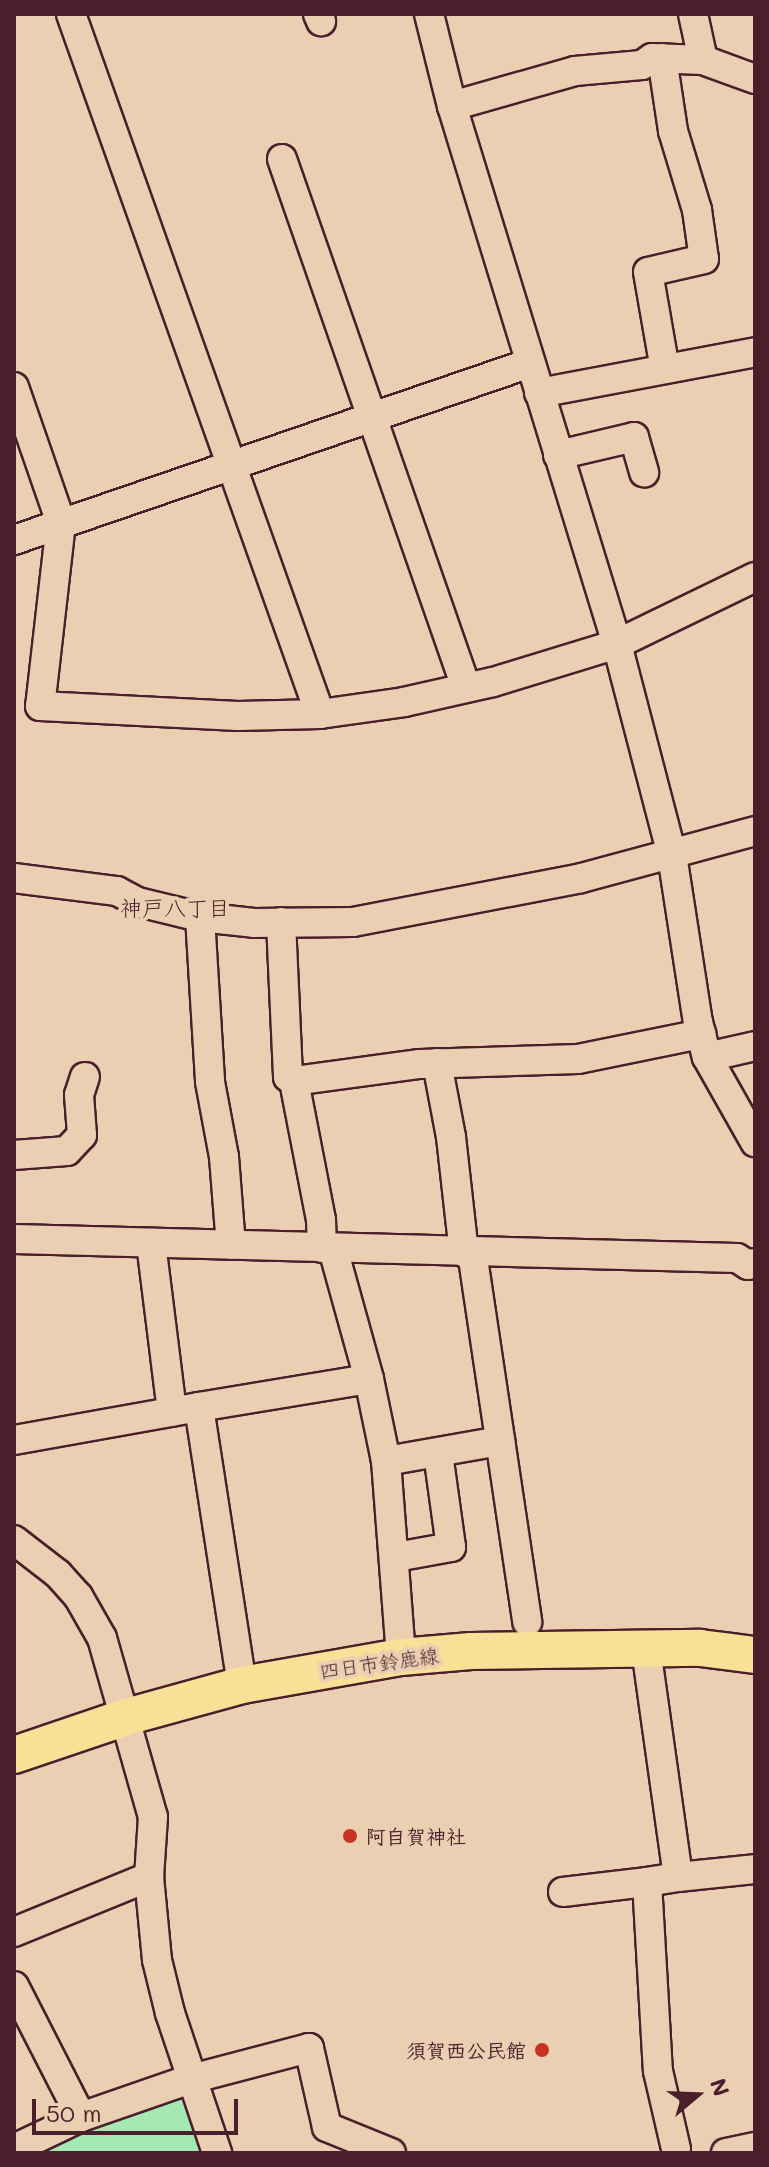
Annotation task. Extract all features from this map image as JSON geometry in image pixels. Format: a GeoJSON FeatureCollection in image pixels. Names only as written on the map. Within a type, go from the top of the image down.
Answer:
{"type":"FeatureCollection","features":[{"type":"Feature","properties":{"kind":"main road","name":"四日市鈴鹿線"},"geometry":{"type":"LineString","coordinates":[[14,1755],[126,1717],[242,1685],[401,1657],[471,1651],[700,1648],[755,1655]]}},
{"type":"Feature","properties":{"kind":"street"},"geometry":{"type":"LineString","coordinates":[[71,14],[320,714]]}},
{"type":"Feature","properties":{"kind":"street"},"geometry":{"type":"LineString","coordinates":[[429,14],[452,106],[617,644],[672,855],[704,1045],[755,1142]]}},
{"type":"Feature","properties":{"kind":"street"},"geometry":{"type":"LineString","coordinates":[[693,14],[703,60]]}},
{"type":"Feature","properties":{"kind":"street"},"geometry":{"type":"LineString","coordinates":[[452,106],[575,71],[652,62],[703,60],[755,79]]}},
{"type":"Feature","properties":{"kind":"street"},"geometry":{"type":"LineString","coordinates":[[652,62],[697,210],[704,259],[648,272],[665,369]]}},
{"type":"Feature","properties":{"kind":"street"},"geometry":{"type":"LineString","coordinates":[[282,159],[466,687]]}},
{"type":"Feature","properties":{"kind":"street"},"geometry":{"type":"LineString","coordinates":[[539,393],[755,352]]}},
{"type":"Feature","properties":{"kind":"street"},"geometry":{"type":"LineString","coordinates":[[14,540],[530,363]]}},
{"type":"Feature","properties":{"kind":"street"},"geometry":{"type":"LineString","coordinates":[[14,387],[61,523],[40,706],[238,716],[320,714],[404,702],[493,682],[617,644],[755,577]]}},
{"type":"Feature","properties":{"kind":"street"},"geometry":{"type":"LineString","coordinates":[[558,455],[634,437],[644,473]]}},
{"type":"Feature","properties":{"kind":"street"},"geometry":{"type":"LineString","coordinates":[[14,878],[117,891],[138,902],[200,917],[353,922],[486,899],[672,855],[755,831]]}},
{"type":"Feature","properties":{"kind":"street"},"geometry":{"type":"LineString","coordinates":[[200,917],[210,1082],[224,1157],[231,1245]]}},
{"type":"Feature","properties":{"kind":"street"},"geometry":{"type":"LineString","coordinates":[[281,922],[288,1077],[294,1081],[437,1063],[578,1059],[704,1045],[755,1046]]}},
{"type":"Feature","properties":{"kind":"street"},"geometry":{"type":"LineString","coordinates":[[437,1063],[527,1622]]}},
{"type":"Feature","properties":{"kind":"street"},"geometry":{"type":"LineString","coordinates":[[14,1155],[67,1151],[82,1135],[79,1095],[85,1077]]}},
{"type":"Feature","properties":{"kind":"street"},"geometry":{"type":"LineString","coordinates":[[294,1081],[328,1249],[369,1379],[386,1461],[396,1557],[401,1657]]}},
{"type":"Feature","properties":{"kind":"street"},"geometry":{"type":"LineString","coordinates":[[14,1239],[737,1258],[748,1265],[755,1263]]}},
{"type":"Feature","properties":{"kind":"street"},"geometry":{"type":"LineString","coordinates":[[151,1243],[172,1412]]}},
{"type":"Feature","properties":{"kind":"street"},"geometry":{"type":"LineString","coordinates":[[14,1440],[369,1379]]}},
{"type":"Feature","properties":{"kind":"street"},"geometry":{"type":"LineString","coordinates":[[199,1407],[242,1685]]}},
{"type":"Feature","properties":{"kind":"street"},"geometry":{"type":"LineString","coordinates":[[386,1461],[500,1441]]}},
{"type":"Feature","properties":{"kind":"street"},"geometry":{"type":"LineString","coordinates":[[396,1557],[451,1547],[438,1453]]}},
{"type":"Feature","properties":{"kind":"street"},"geometry":{"type":"LineString","coordinates":[[14,1540],[58,1574],[92,1616],[126,1717],[153,1817],[149,1877],[157,1960],[191,2079],[217,2153]]}},
{"type":"Feature","properties":{"kind":"street"},"geometry":{"type":"LineString","coordinates":[[646,1649],[678,1877]]}},
{"type":"Feature","properties":{"kind":"street"},"geometry":{"type":"LineString","coordinates":[[563,1892],[755,1869]]}},
{"type":"Feature","properties":{"kind":"street"},"geometry":{"type":"LineString","coordinates":[[14,1932],[149,1877]]}},
{"type":"Feature","properties":{"kind":"street"},"geometry":{"type":"LineString","coordinates":[[647,1882],[655,1976],[651,1982],[658,2071],[677,2152]]}},
{"type":"Feature","properties":{"kind":"street"},"geometry":{"type":"LineString","coordinates":[[14,1986],[81,2117]]}},
{"type":"Feature","properties":{"kind":"street"},"geometry":{"type":"LineString","coordinates":[[14,2149],[81,2117],[191,2079],[309,2048],[327,2127],[391,2153]]}},
{"type":"Feature","properties":{"kind":"street"},"geometry":{"type":"LineString","coordinates":[[726,2153],[755,2147]]}},
{"type":"Feature","properties":{"kind":"green space"},"geometry":{"type":"Polygon","coordinates":[[[177,2094],[186,2104],[201,2153],[30,2153],[177,2094]]]}},
{"type":"Feature","properties":{"kind":"place","name":"阿自賀神社"},"geometry":{"type":"Point","coordinates":[350,1836]}},
{"type":"Feature","properties":{"kind":"place","name":"須賀西公民館"},"geometry":{"type":"Point","coordinates":[542,2050]}},
{"type":"Feature","properties":{"kind":"district","name":"神戸八丁目"},"geometry":{"type":"Point","coordinates":[175,908]}}]}
